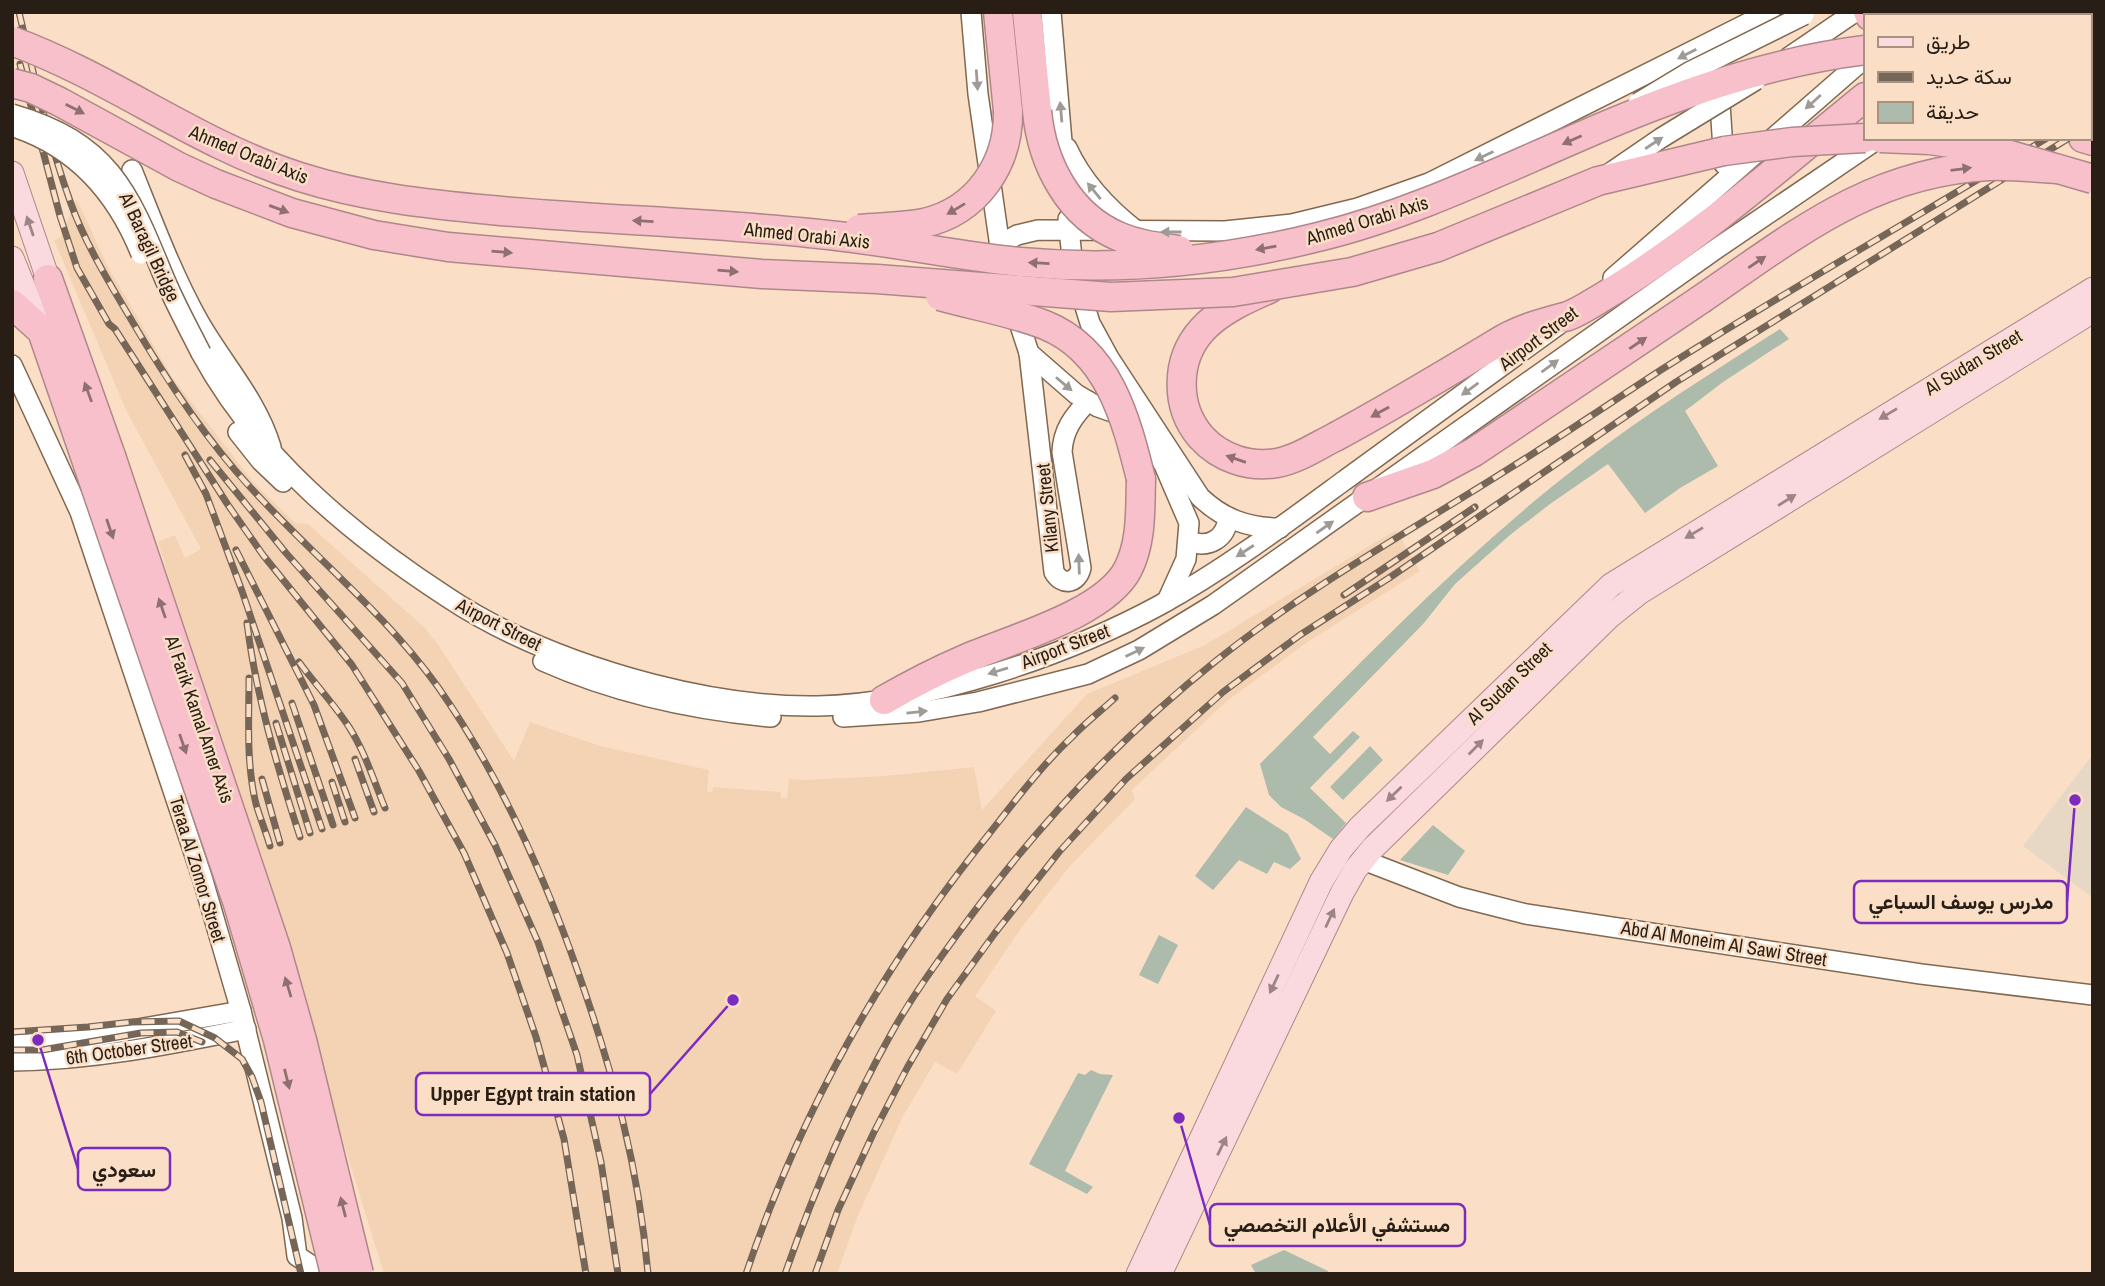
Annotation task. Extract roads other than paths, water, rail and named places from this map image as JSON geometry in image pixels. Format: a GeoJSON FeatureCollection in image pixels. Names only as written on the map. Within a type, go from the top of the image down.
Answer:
{"type":"FeatureCollection","features":[{"type":"Feature","properties":{"kind":"highway"},"geometry":{"type":"LineString","coordinates":[[811,233],[925,223],[951,213],[983,187],[1003,152],[1008,125],[998,12]]}},
{"type":"Feature","properties":{"kind":"highway"},"geometry":{"type":"LineString","coordinates":[[1027,12],[1041,143],[1052,172],[1070,199],[1093,221],[1120,237],[1148,245],[1213,256]]}},
{"type":"Feature","properties":{"kind":"highway","name":"Ahmed Orabi Axis"},"geometry":{"type":"LineString","coordinates":[[12,41],[80,69],[182,127],[237,153],[293,175],[351,191],[417,203],[562,217],[811,233],[989,259],[1051,264],[1139,264],[1213,256],[1318,237],[1383,219],[1444,196],[1611,123],[1713,85],[1794,63],[1864,50]]}},
{"type":"Feature","properties":{"kind":"highway","name":"Ahmed Orabi Axis"},"geometry":{"type":"LineString","coordinates":[[12,83],[32,88],[216,184],[292,213],[374,235],[448,247],[762,274],[877,279],[1111,297],[1192,295],[1273,287],[1392,262],[1483,230],[1598,181],[1724,150],[1792,142],[1864,138]]}},
{"type":"Feature","properties":{"kind":"highway"},"geometry":{"type":"LineString","coordinates":[[1273,287],[1210,322],[1188,352],[1181,376],[1186,413],[1199,435],[1218,452],[1253,464],[1290,459],[1393,405],[1514,333],[1570,315],[1627,282],[1690,239],[1856,104]]}},
{"type":"Feature","properties":{"kind":"highway"},"geometry":{"type":"LineString","coordinates":[[1929,140],[1982,147],[2093,179]]}},
{"type":"Feature","properties":{"kind":"highway"},"geometry":{"type":"LineString","coordinates":[[1367,498],[1433,474],[1474,452],[1804,230],[1863,196],[1904,180],[1945,171],[1989,166],[2059,169]]}},
{"type":"Feature","properties":{"kind":"highway","name":"Al Farik Kamal Amer Axis"},"geometry":{"type":"LineString","coordinates":[[48,279],[99,461],[278,1040],[335,1274]]}},
{"type":"Feature","properties":{"kind":"highway"},"geometry":{"type":"LineString","coordinates":[[877,279],[1044,325],[1080,346],[1107,379],[1128,427],[1141,479],[1138,544],[1126,572],[1107,593],[1070,616],[966,658],[884,700]]}},
{"type":"Feature","properties":{"kind":"highway"},"geometry":{"type":"LineString","coordinates":[[12,304],[42,331]]}},
{"type":"Feature","properties":{"kind":"highway","name":"Al Farik Kamal Amer Axis"},"geometry":{"type":"LineString","coordinates":[[42,331],[99,461],[276,948],[302,1040],[359,1274]]}},
{"type":"Feature","properties":{"kind":"main road","name":"Al Farik Kamal Amer Axis"},"geometry":{"type":"LineString","coordinates":[[12,173],[48,279]]}},
{"type":"Feature","properties":{"kind":"main road","name":"Al Farik Kamal Amer Axis"},"geometry":{"type":"LineString","coordinates":[[12,258],[42,331]]}},
{"type":"Feature","properties":{"kind":"main road","name":"Al Sudan Street"},"geometry":{"type":"LineString","coordinates":[[1138,1274],[1331,865],[1360,827],[1611,585],[2093,289]]}},
{"type":"Feature","properties":{"kind":"main road","name":"Al Sudan Street"},"geometry":{"type":"LineString","coordinates":[[1160,1274],[1342,893],[1363,859],[1609,617],[1639,593],[2093,311]]}},
{"type":"Feature","properties":{"kind":"main road"},"geometry":{"type":"LineString","coordinates":[[1430,760],[1446,776]]}},
{"type":"Feature","properties":{"kind":"street"},"geometry":{"type":"LineString","coordinates":[[971,12],[978,94],[999,246],[1029,353],[1076,394],[1132,419],[1144,431],[1179,496],[1189,523],[1186,559],[1167,601]]}},
{"type":"Feature","properties":{"kind":"street"},"geometry":{"type":"LineString","coordinates":[[1051,12],[1069,230],[1077,286],[1099,341],[1200,498],[1228,518],[1252,526],[1280,528]]}},
{"type":"Feature","properties":{"kind":"street"},"geometry":{"type":"LineString","coordinates":[[999,246],[1027,232],[1048,229],[1192,232],[1259,228],[1325,217],[1391,197],[1429,183],[1770,12]]}},
{"type":"Feature","properties":{"kind":"street","name":"Ahmed Orabi Axis"},"geometry":{"type":"LineString","coordinates":[[1611,123],[1691,71],[1811,12]]}},
{"type":"Feature","properties":{"kind":"street","name":"Ahmed Orabi Axis"},"geometry":{"type":"LineString","coordinates":[[1598,181],[1855,12]]}},
{"type":"Feature","properties":{"kind":"street"},"geometry":{"type":"LineString","coordinates":[[1715,39],[1725,181]]}},
{"type":"Feature","properties":{"kind":"street","name":"Airport Street"},"geometry":{"type":"LineString","coordinates":[[195,355],[222,411],[261,461],[320,515],[497,627],[538,646],[625,677],[710,697],[775,705],[821,706],[884,700],[954,684],[1051,654],[1110,630],[1167,601],[1280,528],[1570,315],[1864,59]]}},
{"type":"Feature","properties":{"kind":"street","name":"Al Baragil Bridge"},"geometry":{"type":"LineString","coordinates":[[12,114],[39,122],[71,138],[98,159],[121,185],[139,216],[195,355]]}},
{"type":"Feature","properties":{"kind":"street","name":"Al Baragil Bridge"},"geometry":{"type":"LineString","coordinates":[[12,127],[61,149],[85,167],[109,194],[130,231],[169,320],[195,355]]}},
{"type":"Feature","properties":{"kind":"street"},"geometry":{"type":"LineString","coordinates":[[1063,139],[1079,170],[1099,198],[1138,232]]}},
{"type":"Feature","properties":{"kind":"street","name":"Airport Street"},"geometry":{"type":"LineString","coordinates":[[195,355],[273,454],[318,498],[369,547],[441,609],[478,631],[576,675],[664,701],[725,713],[820,719],[919,712],[978,702],[1088,674],[1185,624],[1367,498],[1557,360],[1877,140]]}},
{"type":"Feature","properties":{"kind":"street"},"geometry":{"type":"LineString","coordinates":[[132,170],[176,277],[213,345],[258,413],[273,454]]}},
{"type":"Feature","properties":{"kind":"street","name":"Kilany Street"},"geometry":{"type":"LineString","coordinates":[[1029,353],[1054,572],[1058,579],[1065,582],[1073,581],[1079,576],[1081,568],[1062,442],[1069,423],[1088,401]]}},
{"type":"Feature","properties":{"kind":"street","name":"Teraa Al Zomor Street"},"geometry":{"type":"LineString","coordinates":[[12,365],[71,489],[89,537],[202,877],[244,1020],[292,1218],[298,1256],[315,1268],[366,1268],[371,1274]]}},
{"type":"Feature","properties":{"kind":"street"},"geometry":{"type":"LineString","coordinates":[[1189,541],[1202,544],[1215,541],[1225,531],[1228,518]]}},
{"type":"Feature","properties":{"kind":"street","name":"Abd Al Moneim Al Sawi Street"},"geometry":{"type":"LineString","coordinates":[[1363,859],[1459,897],[1526,914],[1895,970],[2093,995]]}},
{"type":"Feature","properties":{"kind":"street","name":"6th October Street"},"geometry":{"type":"LineString","coordinates":[[12,1045],[244,1020]]}},
{"type":"Feature","properties":{"kind":"street","name":"6th October Street"},"geometry":{"type":"LineString","coordinates":[[12,1061],[126,1053],[244,1020]]}},
{"type":"Feature","properties":{"kind":"railway"},"geometry":{"type":"LineString","coordinates":[[19,12],[48,131],[70,201],[96,260],[142,338],[170,383],[216,447],[274,512],[395,634],[438,687],[481,754],[518,825],[550,898],[602,1046],[631,1158],[648,1274]]}},
{"type":"Feature","properties":{"kind":"railway"},"geometry":{"type":"LineString","coordinates":[[20,64],[60,216],[77,268],[109,324],[115,329],[228,505],[263,555],[352,665],[419,771],[464,853],[507,953],[536,1037],[564,1139],[586,1274]]}},
{"type":"Feature","properties":{"kind":"railway"},"geometry":{"type":"LineString","coordinates":[[785,1274],[846,1122],[875,1063],[915,995],[987,894],[1017,857],[1079,787],[1146,721],[1252,633],[1361,560],[1711,339],[2044,140]]}},
{"type":"Feature","properties":{"kind":"railway"},"geometry":{"type":"LineString","coordinates":[[815,1274],[838,1210],[873,1134],[947,999],[1059,852],[1126,779],[1223,692],[1300,635],[1389,578],[1676,382],[2066,140]]}},
{"type":"Feature","properties":{"kind":"railway"},"geometry":{"type":"LineString","coordinates":[[185,455],[206,494],[242,591],[322,829]]}},
{"type":"Feature","properties":{"kind":"railway"},"geometry":{"type":"LineString","coordinates":[[210,460],[286,553],[402,683],[449,759],[495,845],[538,942],[577,1055],[601,1162],[618,1274]]}},
{"type":"Feature","properties":{"kind":"railway"},"geometry":{"type":"LineString","coordinates":[[1344,595],[1475,507]]}},
{"type":"Feature","properties":{"kind":"railway"},"geometry":{"type":"LineString","coordinates":[[236,550],[314,705],[355,818]]}},
{"type":"Feature","properties":{"kind":"railway"},"geometry":{"type":"LineString","coordinates":[[247,623],[268,731],[300,837]]}},
{"type":"Feature","properties":{"kind":"railway"},"geometry":{"type":"LineString","coordinates":[[299,662],[355,737],[385,808]]}},
{"type":"Feature","properties":{"kind":"railway"},"geometry":{"type":"LineString","coordinates":[[249,678],[251,773],[256,804],[270,846]]}},
{"type":"Feature","properties":{"kind":"railway"},"geometry":{"type":"LineString","coordinates":[[746,1274],[768,1214],[818,1099],[879,989],[950,884],[1019,796],[1061,748],[1115,698]]}},
{"type":"Feature","properties":{"kind":"railway"},"geometry":{"type":"LineString","coordinates":[[292,703],[333,825]]}},
{"type":"Feature","properties":{"kind":"railway"},"geometry":{"type":"LineString","coordinates":[[276,723],[310,833]]}},
{"type":"Feature","properties":{"kind":"railway"},"geometry":{"type":"LineString","coordinates":[[355,759],[374,812]]}},
{"type":"Feature","properties":{"kind":"railway"},"geometry":{"type":"LineString","coordinates":[[262,779],[280,843]]}},
{"type":"Feature","properties":{"kind":"railway"},"geometry":{"type":"LineString","coordinates":[[332,782],[345,822]]}},
{"type":"Feature","properties":{"kind":"railway"},"geometry":{"type":"LineString","coordinates":[[12,1032],[179,1021],[215,1038],[242,1059],[261,1102],[301,1274]]}},
{"type":"Feature","properties":{"kind":"railway"},"geometry":{"type":"LineString","coordinates":[[12,1050],[42,1050],[141,1033],[177,1032],[202,1042]]}},
{"type":"Feature","properties":{"kind":"place","name":"مدرس يوسف السباعي"},"geometry":{"type":"Point","coordinates":[2075,800]}},
{"type":"Feature","properties":{"kind":"place","name":"Upper Egypt train station"},"geometry":{"type":"Point","coordinates":[733,1000]}},
{"type":"Feature","properties":{"kind":"place","name":"سعودي"},"geometry":{"type":"Point","coordinates":[38,1040]}},
{"type":"Feature","properties":{"kind":"place","name":"مستشفي الأعلام التخصصي"},"geometry":{"type":"Point","coordinates":[1179,1118]}}]}
